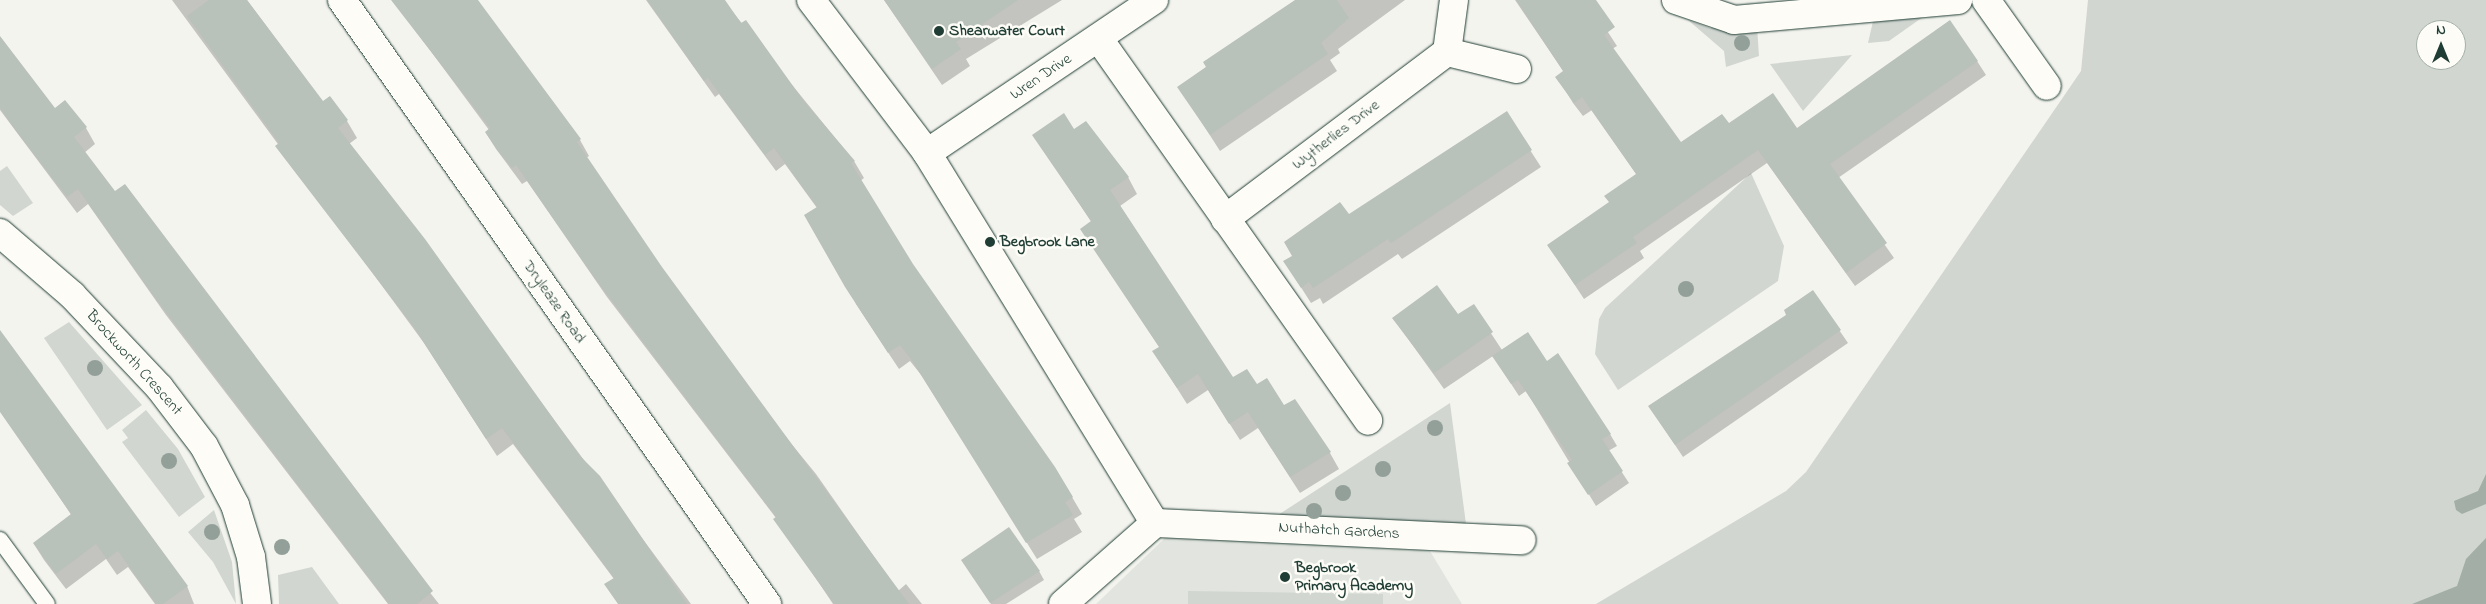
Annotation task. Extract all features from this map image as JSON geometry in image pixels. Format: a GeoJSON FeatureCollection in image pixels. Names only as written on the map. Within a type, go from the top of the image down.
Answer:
{"type":"FeatureCollection","features":[{"type":"Feature","properties":{"kind":"street","name":"Dryleaze Road"},"geometry":{"type":"LineString","coordinates":[[342,0],[767,604]]}},
{"type":"Feature","properties":{"kind":"street"},"geometry":{"type":"LineString","coordinates":[[812,0],[926,153],[1155,523],[1063,604]]}},
{"type":"Feature","properties":{"kind":"street","name":"Wren Drive"},"geometry":{"type":"LineString","coordinates":[[926,153],[1154,0]]}},
{"type":"Feature","properties":{"kind":"street"},"geometry":{"type":"LineString","coordinates":[[1454,0],[1447,52],[1517,69]]}},
{"type":"Feature","properties":{"kind":"street"},"geometry":{"type":"LineString","coordinates":[[1676,0],[1734,20],[1958,0]]}},
{"type":"Feature","properties":{"kind":"street"},"geometry":{"type":"LineString","coordinates":[[1986,0],[2047,86]]}},
{"type":"Feature","properties":{"kind":"street"},"geometry":{"type":"LineString","coordinates":[[1099,38],[1368,421]]}},
{"type":"Feature","properties":{"kind":"street","name":"Wytherlies Drive"},"geometry":{"type":"LineString","coordinates":[[1225,219],[1447,52]]}},
{"type":"Feature","properties":{"kind":"street","name":"Brockworth Crescent"},"geometry":{"type":"LineString","coordinates":[[0,233],[72,295],[159,387],[204,446],[235,505],[252,557],[257,604]]}},
{"type":"Feature","properties":{"kind":"street","name":"Nuthatch Gardens"},"geometry":{"type":"LineString","coordinates":[[1155,523],[1522,540]]}},
{"type":"Feature","properties":{"kind":"lane"},"geometry":{"type":"LineString","coordinates":[[0,540],[47,604]]}},
{"type":"Feature","properties":{"kind":"shaded area"},"geometry":{"type":"Polygon","coordinates":[[[2088,0],[2486,0],[2486,604],[1596,604],[1786,491],[1806,472],[2081,71],[2088,0]]]}},
{"type":"Feature","properties":{"kind":"shaded area"},"geometry":{"type":"Polygon","coordinates":[[[1930,12],[1889,41],[1868,43],[1874,17],[1930,12]]]}},
{"type":"Feature","properties":{"kind":"shaded area"},"geometry":{"type":"Polygon","coordinates":[[[1688,20],[1710,28],[1757,26],[1759,56],[1726,67],[1724,51],[1688,20]]]}},
{"type":"Feature","properties":{"kind":"shaded area"},"geometry":{"type":"Polygon","coordinates":[[[1852,55],[1803,111],[1770,64],[1852,55]]]}},
{"type":"Feature","properties":{"kind":"shaded area"},"geometry":{"type":"Polygon","coordinates":[[[7,166],[33,203],[13,216],[0,205],[0,171],[7,166]]]}},
{"type":"Feature","properties":{"kind":"shaded area"},"geometry":{"type":"Polygon","coordinates":[[[1751,173],[1784,246],[1778,281],[1618,390],[1595,354],[1599,319],[1605,308],[1751,173]]]}},
{"type":"Feature","properties":{"kind":"shaded area"},"geometry":{"type":"Polygon","coordinates":[[[69,322],[142,405],[107,430],[44,338],[69,322]]]}},
{"type":"Feature","properties":{"kind":"shaded area"},"geometry":{"type":"Polygon","coordinates":[[[1450,403],[1466,524],[1275,517],[1450,403]]]}},
{"type":"Feature","properties":{"kind":"shaded area"},"geometry":{"type":"Polygon","coordinates":[[[146,410],[178,449],[205,497],[179,517],[122,442],[128,438],[122,430],[146,410]]]}},
{"type":"Feature","properties":{"kind":"shaded area"},"geometry":{"type":"Polygon","coordinates":[[[2486,474],[2486,504],[2462,514],[2456,510],[2454,501],[2478,491],[2486,474]]]}},
{"type":"Feature","properties":{"kind":"shaded area"},"geometry":{"type":"Polygon","coordinates":[[[214,510],[232,562],[236,604],[213,562],[188,532],[214,510]]]}},
{"type":"Feature","properties":{"kind":"shaded area","name":"Begbrook Primary Academy"},"geometry":{"type":"Polygon","coordinates":[[[1168,535],[1430,551],[1462,604],[1096,604],[1168,535]]]}},
{"type":"Feature","properties":{"kind":"shaded area"},"geometry":{"type":"Polygon","coordinates":[[[2486,538],[2486,604],[2412,604],[2457,586],[2466,559],[2486,538]]]}},
{"type":"Feature","properties":{"kind":"shaded area"},"geometry":{"type":"Polygon","coordinates":[[[312,567],[339,604],[279,604],[278,575],[312,567]]]}},
{"type":"Feature","properties":{"kind":"shaded area"},"geometry":{"type":"Polygon","coordinates":[[[1188,591],[1383,594],[1383,604],[1188,604],[1188,591]]]}},
{"type":"Feature","properties":{"kind":"building"},"geometry":{"type":"Polygon","coordinates":[[[209,0],[247,0],[323,101],[330,96],[348,120],[338,128],[425,239],[580,456],[600,476],[687,604],[618,604],[604,584],[614,578],[502,428],[486,439],[413,326],[275,146],[279,143],[187,16],[209,0]]]}},
{"type":"Feature","properties":{"kind":"building"},"geometry":{"type":"Polygon","coordinates":[[[391,0],[478,0],[581,139],[577,142],[662,267],[909,604],[834,604],[773,519],[776,517],[596,280],[516,165],[512,168],[498,151],[485,132],[490,128],[391,0]]]}},
{"type":"Feature","properties":{"kind":"building"},"geometry":{"type":"Polygon","coordinates":[[[647,0],[725,0],[741,23],[746,20],[803,100],[855,161],[851,163],[913,264],[1055,467],[1073,497],[1065,502],[1073,515],[1026,543],[911,359],[900,345],[888,353],[845,287],[804,215],[817,207],[774,148],[765,155],[708,78],[704,81],[647,0]]]}},
{"type":"Feature","properties":{"kind":"building","name":"Shearwater Court"},"geometry":{"type":"Polygon","coordinates":[[[884,0],[1018,0],[956,42],[961,49],[932,69],[884,0]]]}},
{"type":"Feature","properties":{"kind":"building"},"geometry":{"type":"Polygon","coordinates":[[[1295,0],[1337,0],[1349,18],[1321,43],[1328,54],[1210,135],[1177,87],[1206,67],[1203,62],[1295,0]]]}},
{"type":"Feature","properties":{"kind":"building"},"geometry":{"type":"Polygon","coordinates":[[[1516,0],[1596,0],[1615,27],[1604,35],[1681,142],[1722,114],[1729,123],[1773,93],[1797,128],[1950,20],[1978,61],[1830,164],[1887,243],[1846,273],[1758,150],[1633,237],[1637,243],[1575,285],[1547,245],[1609,202],[1604,196],[1636,174],[1582,97],[1574,103],[1555,77],[1563,71],[1516,0]]]}},
{"type":"Feature","properties":{"kind":"building"},"geometry":{"type":"Polygon","coordinates":[[[0,36],[55,108],[65,100],[87,127],[74,137],[115,191],[125,184],[433,591],[417,604],[389,604],[155,298],[78,189],[67,197],[16,131],[0,108],[0,36]]]}},
{"type":"Feature","properties":{"kind":"building"},"geometry":{"type":"Polygon","coordinates":[[[1507,111],[1532,150],[1391,243],[1388,239],[1313,288],[1309,282],[1301,288],[1283,261],[1292,256],[1284,242],[1340,202],[1349,214],[1507,111]]]}},
{"type":"Feature","properties":{"kind":"building"},"geometry":{"type":"Polygon","coordinates":[[[1064,113],[1074,129],[1086,121],[1129,177],[1110,190],[1233,377],[1247,369],[1257,384],[1267,378],[1284,405],[1295,399],[1331,452],[1290,477],[1248,412],[1229,424],[1198,374],[1177,388],[1152,351],[1159,347],[1080,229],[1091,221],[1032,135],[1064,113]]]}},
{"type":"Feature","properties":{"kind":"building"},"geometry":{"type":"Polygon","coordinates":[[[1437,285],[1458,314],[1474,304],[1493,332],[1434,373],[1392,318],[1437,285]]]}},
{"type":"Feature","properties":{"kind":"building"},"geometry":{"type":"Polygon","coordinates":[[[1813,290],[1841,330],[1675,445],[1648,406],[1786,315],[1784,310],[1813,290]]]}},
{"type":"Feature","properties":{"kind":"building"},"geometry":{"type":"Polygon","coordinates":[[[0,330],[188,586],[163,604],[156,604],[118,551],[107,559],[96,544],[56,574],[33,543],[71,514],[0,412],[0,330]]]}},
{"type":"Feature","properties":{"kind":"building"},"geometry":{"type":"Polygon","coordinates":[[[1528,332],[1547,361],[1558,353],[1611,434],[1602,439],[1623,471],[1588,495],[1567,463],[1572,460],[1518,380],[1511,384],[1492,356],[1528,332]]]}},
{"type":"Feature","properties":{"kind":"building"},"geometry":{"type":"Polygon","coordinates":[[[1009,527],[1040,571],[990,603],[961,560],[1009,527]]]}},
{"type":"Feature","properties":{"kind":"place","name":"Shearwater Court"},"geometry":{"type":"Point","coordinates":[939,31]}},
{"type":"Feature","properties":{"kind":"place","name":"Begbrook Lane"},"geometry":{"type":"Point","coordinates":[990,242]}},
{"type":"Feature","properties":{"kind":"place","name":"Begbrook Primary Academy"},"geometry":{"type":"Point","coordinates":[1285,577]}}]}
